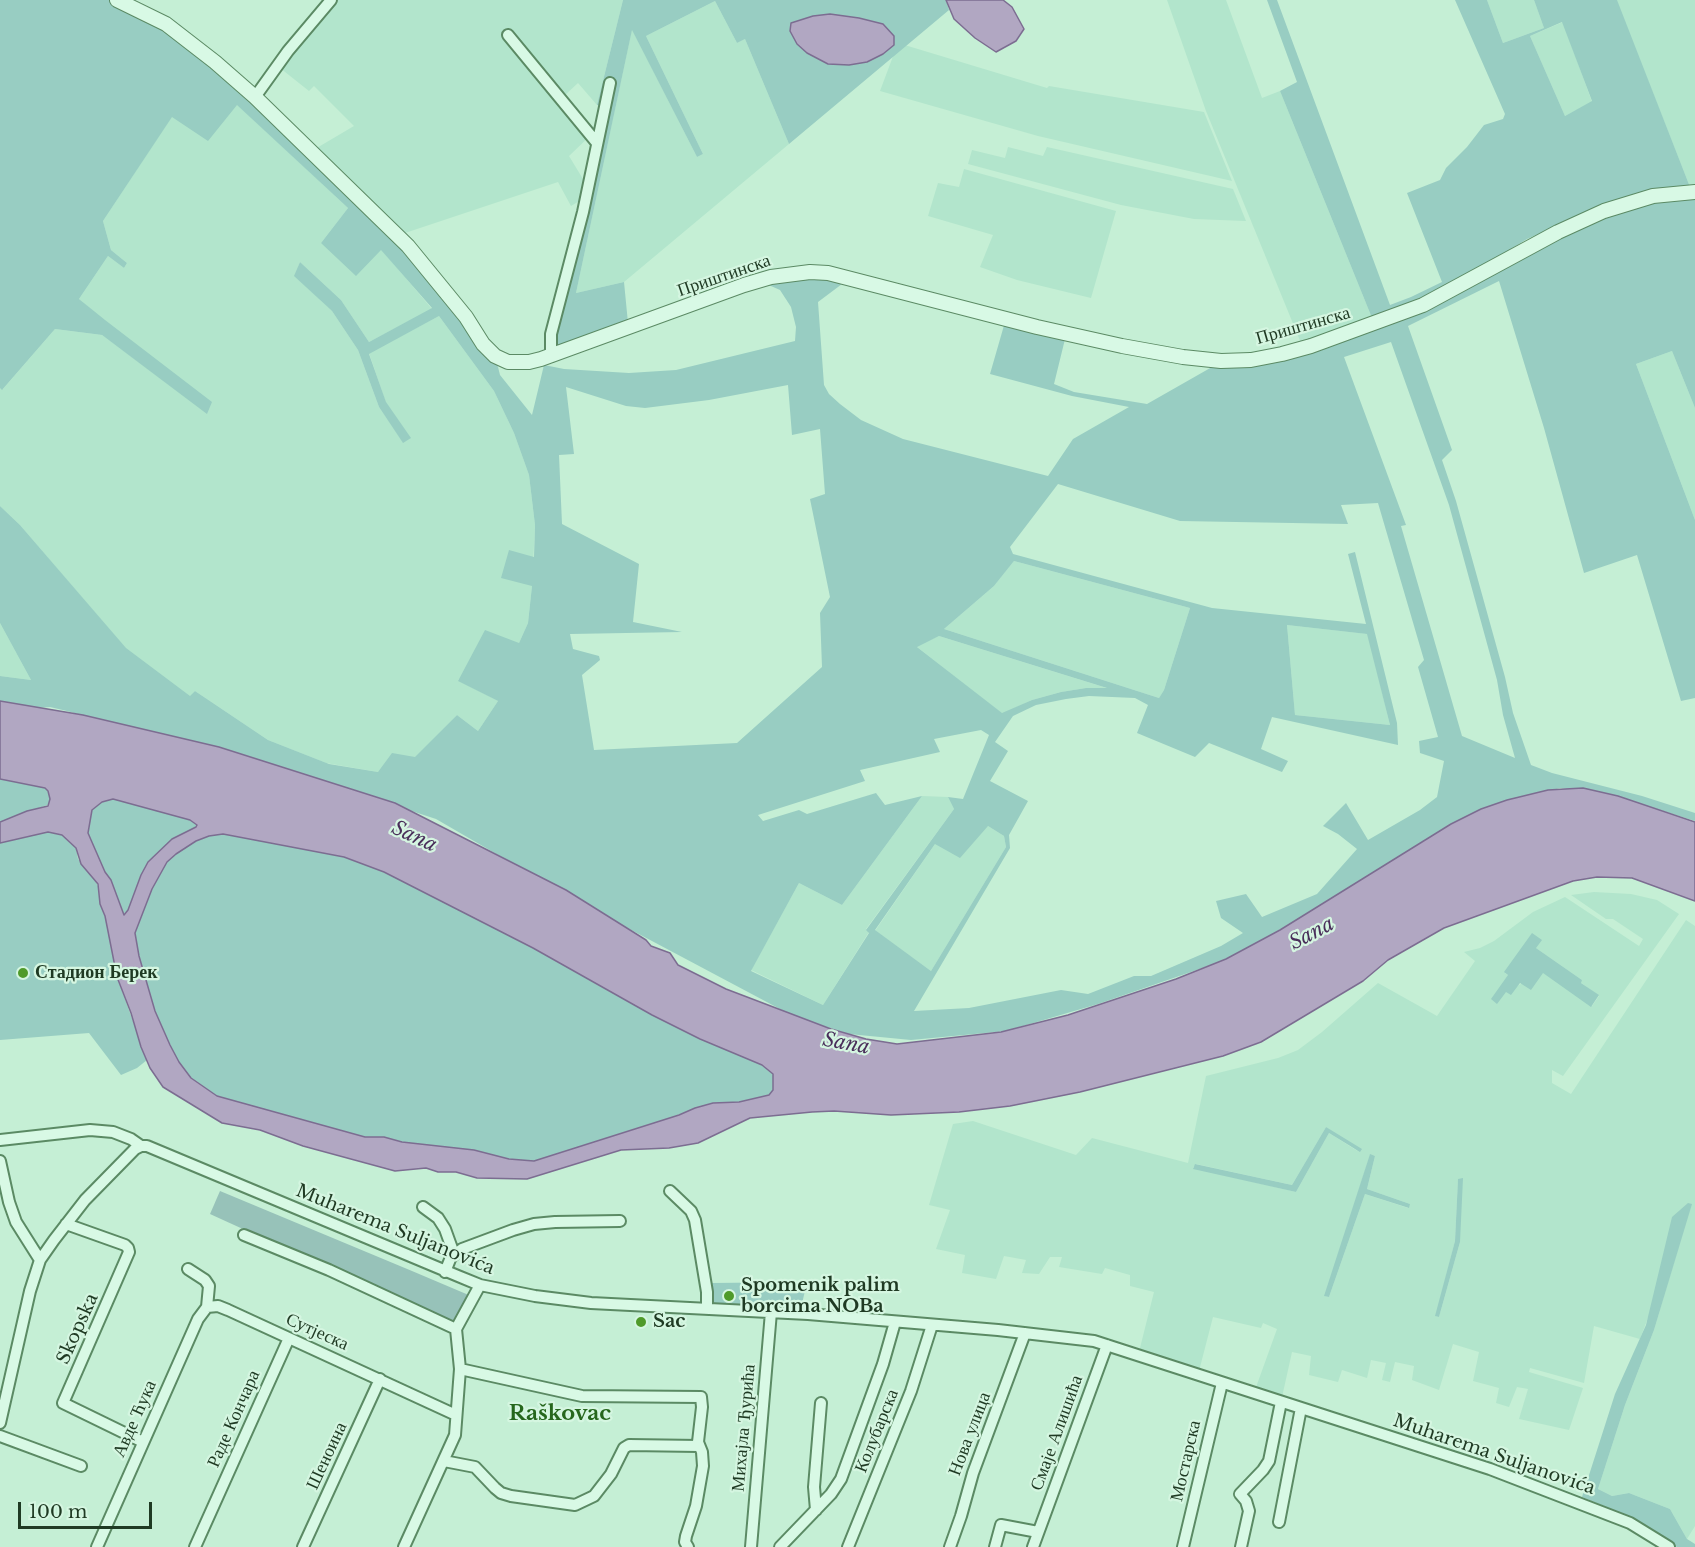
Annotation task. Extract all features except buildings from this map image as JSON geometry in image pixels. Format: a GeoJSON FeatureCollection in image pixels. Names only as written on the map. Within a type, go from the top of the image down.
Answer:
{"type":"FeatureCollection","features":[{"type":"Feature","properties":{"kind":"street","name":"Приштинска"},"geometry":{"type":"LineString","coordinates":[[117,0],[166,24],[255,97],[408,246],[466,317],[483,344],[495,356],[516,363],[551,356],[744,285],[771,277],[810,272],[828,273],[1037,327],[1122,346],[1183,357],[1221,361],[1251,360],[1282,354],[1384,320],[1453,290],[1548,238],[1604,211],[1644,198],[1695,192]]}},
{"type":"Feature","properties":{"kind":"street"},"geometry":{"type":"LineString","coordinates":[[255,97],[288,51],[331,0]]}},
{"type":"Feature","properties":{"kind":"street"},"geometry":{"type":"LineString","coordinates":[[508,35],[597,143]]}},
{"type":"Feature","properties":{"kind":"street"},"geometry":{"type":"LineString","coordinates":[[551,356],[551,334],[573,252],[610,83]]}},
{"type":"Feature","properties":{"kind":"street","name":"Muharema Suljanovića"},"geometry":{"type":"LineString","coordinates":[[0,1140],[90,1130],[113,1132],[141,1146],[157,1149],[445,1272],[480,1285],[535,1296],[591,1303],[771,1312],[1094,1341],[1437,1451],[1545,1489],[1630,1523],[1669,1547]]}},
{"type":"Feature","properties":{"kind":"street"},"geometry":{"type":"LineString","coordinates":[[0,1423],[30,1291],[40,1260],[86,1200],[127,1157],[141,1146]]}},
{"type":"Feature","properties":{"kind":"street"},"geometry":{"type":"LineString","coordinates":[[0,1161],[16,1222],[40,1260]]}},
{"type":"Feature","properties":{"kind":"street"},"geometry":{"type":"LineString","coordinates":[[670,1191],[691,1211],[695,1220],[707,1292],[707,1309]]}},
{"type":"Feature","properties":{"kind":"street"},"geometry":{"type":"LineString","coordinates":[[423,1207],[438,1218],[445,1229],[454,1254]]}},
{"type":"Feature","properties":{"kind":"street"},"geometry":{"type":"LineString","coordinates":[[445,1272],[454,1254],[480,1241],[534,1224],[620,1221]]}},
{"type":"Feature","properties":{"kind":"street","name":"Skopska"},"geometry":{"type":"LineString","coordinates":[[66,1224],[125,1245],[129,1252],[63,1403],[143,1442]]}},
{"type":"Feature","properties":{"kind":"street"},"geometry":{"type":"LineString","coordinates":[[244,1235],[329,1270],[456,1329]]}},
{"type":"Feature","properties":{"kind":"street"},"geometry":{"type":"LineString","coordinates":[[188,1269],[205,1280],[209,1287],[207,1307]]}},
{"type":"Feature","properties":{"kind":"street"},"geometry":{"type":"LineString","coordinates":[[404,1547],[455,1435],[460,1369],[456,1329],[480,1285]]}},
{"type":"Feature","properties":{"kind":"street","name":"Сутјеска"},"geometry":{"type":"LineString","coordinates":[[207,1307],[218,1306],[456,1415]]}},
{"type":"Feature","properties":{"kind":"street","name":"Авде Ћука"},"geometry":{"type":"LineString","coordinates":[[97,1547],[198,1319],[207,1307]]}},
{"type":"Feature","properties":{"kind":"street","name":"Михајла Ђурића"},"geometry":{"type":"LineString","coordinates":[[751,1547],[771,1312]]}},
{"type":"Feature","properties":{"kind":"street"},"geometry":{"type":"LineString","coordinates":[[780,1547],[831,1494],[841,1479],[883,1364],[895,1322]]}},
{"type":"Feature","properties":{"kind":"street","name":"Колубарска"},"geometry":{"type":"LineString","coordinates":[[848,1547],[911,1391],[932,1325]]}},
{"type":"Feature","properties":{"kind":"street","name":"Нова улица"},"geometry":{"type":"LineString","coordinates":[[950,1547],[973,1473],[1025,1333]]}},
{"type":"Feature","properties":{"kind":"street","name":"Раде Кончара"},"geometry":{"type":"LineString","coordinates":[[195,1547],[289,1338]]}},
{"type":"Feature","properties":{"kind":"street","name":"Смаје Алишића"},"geometry":{"type":"LineString","coordinates":[[1034,1547],[1107,1346]]}},
{"type":"Feature","properties":{"kind":"street"},"geometry":{"type":"LineString","coordinates":[[460,1369],[582,1396],[697,1395],[701,1397],[698,1436],[703,1466],[696,1506],[686,1536],[685,1542],[688,1547]]}},
{"type":"Feature","properties":{"kind":"street","name":"Шеноина"},"geometry":{"type":"LineString","coordinates":[[303,1547],[380,1379]]}},
{"type":"Feature","properties":{"kind":"street","name":"Мостарска"},"geometry":{"type":"LineString","coordinates":[[1183,1547],[1222,1383]]}},
{"type":"Feature","properties":{"kind":"street"},"geometry":{"type":"LineString","coordinates":[[1241,1547],[1249,1511],[1246,1501],[1240,1494],[1269,1461],[1281,1402]]}},
{"type":"Feature","properties":{"kind":"street"},"geometry":{"type":"LineString","coordinates":[[816,1510],[814,1487],[821,1403]]}},
{"type":"Feature","properties":{"kind":"street"},"geometry":{"type":"LineString","coordinates":[[1279,1522],[1301,1408]]}},
{"type":"Feature","properties":{"kind":"street"},"geometry":{"type":"LineString","coordinates":[[0,1436],[81,1466]]}},
{"type":"Feature","properties":{"kind":"street"},"geometry":{"type":"LineString","coordinates":[[444,1461],[475,1467],[501,1493],[575,1505],[594,1496],[611,1474],[624,1448],[636,1444],[699,1446]]}},
{"type":"Feature","properties":{"kind":"street"},"geometry":{"type":"LineString","coordinates":[[995,1547],[1001,1525],[1038,1532]]}},
{"type":"Feature","properties":{"kind":"green space"},"geometry":{"type":"Polygon","coordinates":[[[323,0],[623,0],[597,105],[578,83],[564,96],[594,132],[569,156],[586,184],[581,200],[571,206],[558,182],[402,234],[315,149],[354,126],[314,86],[309,91],[275,64],[323,0]]]}},
{"type":"Feature","properties":{"kind":"green space"},"geometry":{"type":"Polygon","coordinates":[[[1167,0],[1226,0],[1262,98],[1280,91],[1372,318],[1301,343],[1206,111],[1167,0]]]}},
{"type":"Feature","properties":{"kind":"green space"},"geometry":{"type":"Polygon","coordinates":[[[1487,0],[1534,0],[1544,28],[1503,43],[1487,0]]]}},
{"type":"Feature","properties":{"kind":"green space"},"geometry":{"type":"Polygon","coordinates":[[[1616,0],[1695,0],[1695,186],[1690,187],[1616,0]]]}},
{"type":"Feature","properties":{"kind":"green space"},"geometry":{"type":"Polygon","coordinates":[[[715,1],[737,43],[745,39],[789,144],[624,282],[576,293],[632,29],[697,157],[703,154],[646,36],[715,1]]]}},
{"type":"Feature","properties":{"kind":"green space"},"geometry":{"type":"Polygon","coordinates":[[[1563,22],[1592,102],[1565,116],[1530,36],[1563,22]]]}},
{"type":"Feature","properties":{"kind":"green space"},"geometry":{"type":"Polygon","coordinates":[[[898,43],[1047,88],[1049,86],[1204,112],[1232,181],[1038,136],[880,91],[898,43]]]}},
{"type":"Feature","properties":{"kind":"green space"},"geometry":{"type":"Polygon","coordinates":[[[237,104],[348,208],[321,243],[381,249],[432,309],[369,342],[341,300],[300,262],[295,276],[332,311],[358,350],[379,407],[403,442],[410,438],[386,403],[369,353],[439,316],[494,391],[514,433],[529,475],[535,525],[528,623],[519,643],[458,680],[498,701],[478,731],[457,715],[415,758],[378,772],[326,763],[268,740],[195,691],[175,719],[125,648],[20,525],[0,506],[0,388],[3,389],[55,329],[102,335],[208,413],[79,299],[108,256],[124,268],[127,263],[111,250],[103,221],[172,116],[237,104]]]}},
{"type":"Feature","properties":{"kind":"green space"},"geometry":{"type":"Polygon","coordinates":[[[1008,147],[1043,156],[1047,147],[1233,189],[1246,221],[1194,219],[1121,205],[968,164],[972,150],[1005,158],[1008,147]]]}},
{"type":"Feature","properties":{"kind":"green space"},"geometry":{"type":"Polygon","coordinates":[[[964,169],[1116,211],[1091,298],[1017,280],[980,267],[993,235],[928,216],[938,183],[959,187],[964,169]]]}},
{"type":"Feature","properties":{"kind":"green space"},"geometry":{"type":"Polygon","coordinates":[[[1672,351],[1695,408],[1695,520],[1636,364],[1672,351]]]}},
{"type":"Feature","properties":{"kind":"green space"},"geometry":{"type":"Polygon","coordinates":[[[1014,561],[1190,608],[1164,690],[1159,698],[944,629],[994,586],[1014,561]]]}},
{"type":"Feature","properties":{"kind":"green space"},"geometry":{"type":"Polygon","coordinates":[[[0,623],[31,680],[0,676],[0,623]]]}},
{"type":"Feature","properties":{"kind":"green space"},"geometry":{"type":"Polygon","coordinates":[[[1287,625],[1368,634],[1390,725],[1295,715],[1287,625]]]}},
{"type":"Feature","properties":{"kind":"green space"},"geometry":{"type":"Polygon","coordinates":[[[939,636],[1110,689],[1086,688],[1061,692],[1032,700],[1002,714],[916,646],[939,636]]]}},
{"type":"Feature","properties":{"kind":"green space"},"geometry":{"type":"Polygon","coordinates":[[[922,796],[948,797],[954,809],[866,929],[869,932],[823,1005],[751,970],[799,883],[842,905],[922,796]]]}},
{"type":"Feature","properties":{"kind":"green space"},"geometry":{"type":"Polygon","coordinates":[[[988,826],[1004,836],[1006,847],[931,971],[875,931],[935,844],[988,826]]]}},
{"type":"Feature","properties":{"kind":"green space"},"geometry":{"type":"Polygon","coordinates":[[[1594,892],[1631,894],[1657,900],[1679,914],[1563,1076],[1552,1070],[1552,1083],[1571,1094],[1686,920],[1695,926],[1695,1526],[1687,1539],[1670,1509],[1629,1493],[1612,1496],[1598,1489],[1625,1405],[1654,1330],[1691,1204],[1640,1339],[1594,1326],[1584,1383],[1530,1368],[1529,1372],[1583,1388],[1569,1430],[1519,1419],[1528,1389],[1517,1387],[1509,1407],[1496,1403],[1499,1388],[1473,1381],[1479,1352],[1453,1344],[1439,1390],[1412,1380],[1414,1366],[1395,1362],[1390,1382],[1382,1380],[1386,1363],[1371,1360],[1367,1378],[1342,1370],[1338,1382],[1309,1375],[1311,1356],[1292,1352],[1282,1397],[1255,1390],[1277,1329],[1263,1323],[1261,1328],[1213,1317],[1199,1371],[1139,1352],[1154,1292],[1130,1286],[1130,1275],[1105,1268],[1102,1274],[1059,1267],[1062,1257],[1050,1257],[1039,1274],[1022,1273],[1026,1260],[1004,1256],[996,1279],[962,1273],[965,1255],[936,1249],[950,1210],[929,1205],[953,1124],[973,1121],[1076,1155],[1092,1138],[1188,1163],[1206,1076],[1278,1058],[1298,1050],[1378,983],[1437,1016],[1475,961],[1464,952],[1494,941],[1533,912],[1565,897],[1639,946],[1643,939],[1613,919],[1606,919],[1571,895],[1594,892]],[[1536,948],[1505,973],[1508,975],[1506,992],[1543,972],[1592,1006],[1599,996],[1580,982],[1582,980],[1536,948]],[[1326,1127],[1292,1185],[1196,1164],[1193,1168],[1296,1192],[1329,1133],[1359,1152],[1326,1127]],[[1370,1155],[1325,1296],[1329,1297],[1365,1194],[1408,1208],[1410,1204],[1367,1189],[1375,1156],[1370,1155]],[[1458,1180],[1455,1241],[1436,1316],[1439,1317],[1460,1242],[1458,1180]]]}},
{"type":"Feature","properties":{"kind":"shaded area"},"geometry":{"type":"Polygon","coordinates":[[[0,0],[110,0],[140,14],[207,60],[393,235],[497,363],[500,375],[532,415],[544,365],[564,369],[629,373],[676,370],[795,341],[796,327],[791,307],[780,290],[762,282],[799,273],[846,281],[818,302],[824,385],[829,394],[840,404],[861,420],[903,439],[1048,476],[1073,439],[1129,407],[1072,396],[990,374],[1005,322],[1066,335],[1054,384],[1074,392],[1147,404],[1219,363],[1236,363],[1397,317],[1612,208],[1695,193],[1695,408],[1672,351],[1636,364],[1695,520],[1695,698],[1681,701],[1637,555],[1584,573],[1544,428],[1499,281],[1408,326],[1452,450],[1442,460],[1456,501],[1513,713],[1531,765],[1695,813],[1695,821],[1622,798],[1560,788],[1505,804],[1444,831],[1383,866],[1271,940],[1214,964],[1098,1004],[1006,1031],[911,1040],[849,1034],[795,1017],[588,907],[436,819],[366,796],[67,711],[50,707],[26,709],[0,706],[0,676],[31,680],[0,623],[0,506],[20,525],[126,648],[190,696],[195,691],[268,740],[329,764],[378,772],[392,753],[415,757],[457,715],[478,731],[498,701],[458,681],[485,630],[519,643],[528,623],[532,586],[501,578],[509,550],[534,557],[535,525],[529,475],[514,433],[494,391],[439,316],[369,354],[386,402],[411,438],[403,443],[379,407],[358,350],[332,311],[294,276],[300,262],[341,300],[369,342],[432,308],[381,250],[356,276],[321,243],[348,208],[237,105],[208,141],[172,117],[103,221],[111,250],[127,263],[124,268],[108,256],[79,299],[212,402],[207,414],[102,335],[55,329],[2,390],[0,388],[0,0]],[[1391,342],[1344,357],[1406,525],[1401,526],[1462,736],[1515,758],[1503,715],[1497,680],[1449,505],[1391,342]],[[788,385],[709,400],[645,408],[626,406],[566,387],[574,454],[559,455],[562,524],[639,564],[633,622],[682,632],[570,634],[573,649],[599,656],[600,660],[582,675],[594,750],[737,743],[822,667],[820,613],[830,597],[810,499],[825,494],[820,429],[792,435],[788,385]],[[1058,484],[1010,547],[1013,554],[1212,608],[1366,624],[1348,554],[1355,552],[1397,723],[1398,745],[1272,717],[1261,749],[1288,761],[1282,772],[1209,743],[1195,757],[1137,733],[1148,705],[1135,698],[1089,696],[1066,699],[1036,705],[1013,716],[995,742],[1008,751],[990,781],[1028,801],[1009,835],[1010,848],[914,1011],[969,1008],[1061,990],[1088,994],[1134,976],[1151,976],[1221,946],[1243,933],[1221,918],[1216,901],[1246,894],[1262,917],[1317,894],[1357,849],[1323,826],[1346,803],[1368,840],[1420,810],[1437,797],[1444,761],[1420,753],[1419,741],[1438,737],[1418,667],[1424,660],[1378,503],[1341,505],[1348,524],[1180,521],[1058,484]],[[1014,561],[994,586],[944,629],[1159,698],[1164,690],[1190,608],[1014,561]],[[1287,625],[1295,715],[1390,725],[1367,634],[1287,625]],[[939,636],[917,647],[1002,713],[1032,700],[1061,692],[1086,688],[1107,688],[939,636]],[[981,730],[934,739],[940,752],[860,770],[865,781],[758,815],[763,821],[799,810],[807,814],[876,793],[885,805],[922,796],[842,905],[799,883],[751,971],[823,1005],[869,933],[866,930],[954,809],[948,797],[963,799],[989,735],[981,730]],[[988,826],[960,858],[935,844],[875,930],[931,971],[1006,847],[1004,836],[988,826]]]}},
{"type":"Feature","properties":{"kind":"shaded area"},"geometry":{"type":"Polygon","coordinates":[[[623,0],[946,0],[949,10],[789,144],[745,39],[737,43],[715,1],[646,36],[703,154],[697,157],[632,30],[576,293],[624,282],[628,323],[555,348],[552,339],[607,107],[597,105],[623,0]]]}},
{"type":"Feature","properties":{"kind":"shaded area"},"geometry":{"type":"Polygon","coordinates":[[[1267,0],[1277,0],[1390,305],[1442,282],[1407,193],[1440,180],[1446,168],[1467,147],[1484,125],[1503,119],[1505,114],[1455,0],[1487,0],[1503,43],[1544,28],[1534,0],[1617,0],[1690,187],[1668,187],[1642,192],[1609,203],[1527,239],[1446,285],[1372,318],[1280,91],[1297,82],[1267,0]],[[1562,22],[1530,36],[1565,116],[1592,101],[1562,22]]]}},
{"type":"Feature","properties":{"kind":"shaded area"},"geometry":{"type":"Polygon","coordinates":[[[0,779],[45,788],[50,794],[50,804],[0,822],[0,779]]]}},
{"type":"Feature","properties":{"kind":"shaded area"},"geometry":{"type":"Polygon","coordinates":[[[113,799],[190,820],[197,825],[172,839],[148,862],[128,910],[123,915],[111,880],[105,872],[88,833],[92,810],[102,802],[113,799]]]}},
{"type":"Feature","properties":{"kind":"shaded area"},"geometry":{"type":"Polygon","coordinates":[[[48,832],[62,835],[76,848],[78,859],[95,879],[100,891],[100,904],[105,916],[117,977],[147,1060],[137,1068],[121,1075],[89,1033],[0,1040],[0,843],[48,832]]]}},
{"type":"Feature","properties":{"kind":"shaded area"},"geometry":{"type":"Polygon","coordinates":[[[223,834],[344,857],[384,872],[533,948],[652,1015],[700,1039],[762,1065],[773,1074],[773,1090],[769,1095],[738,1102],[713,1103],[695,1108],[534,1161],[509,1159],[474,1150],[402,1142],[384,1137],[365,1137],[217,1097],[191,1078],[170,1045],[155,1011],[139,956],[133,922],[148,875],[196,836],[223,834]]]}},
{"type":"Feature","properties":{"kind":"shaded area"},"geometry":{"type":"Polygon","coordinates":[[[1532,933],[1542,940],[1536,948],[1582,980],[1581,983],[1599,995],[1591,1007],[1543,973],[1531,990],[1520,983],[1511,995],[1506,992],[1497,1004],[1491,999],[1508,975],[1504,972],[1532,933]]]}},
{"type":"Feature","properties":{"kind":"shaded area"},"geometry":{"type":"Polygon","coordinates":[[[1326,1127],[1362,1149],[1360,1152],[1329,1133],[1296,1192],[1193,1169],[1195,1164],[1292,1185],[1326,1127]]]}},
{"type":"Feature","properties":{"kind":"shaded area"},"geometry":{"type":"Polygon","coordinates":[[[1370,1154],[1375,1156],[1367,1189],[1410,1204],[1409,1208],[1365,1194],[1329,1297],[1324,1296],[1370,1154]]]}},
{"type":"Feature","properties":{"kind":"shaded area"},"geometry":{"type":"Polygon","coordinates":[[[1463,1178],[1460,1242],[1439,1317],[1435,1316],[1455,1241],[1458,1179],[1463,1178]]]}},
{"type":"Feature","properties":{"kind":"shaded area"},"geometry":{"type":"Polygon","coordinates":[[[220,1191],[471,1296],[463,1311],[451,1324],[210,1214],[220,1191]]]}},
{"type":"Feature","properties":{"kind":"shaded area"},"geometry":{"type":"Polygon","coordinates":[[[1688,1203],[1692,1204],[1654,1330],[1625,1405],[1598,1489],[1612,1496],[1629,1493],[1670,1509],[1687,1539],[1695,1544],[1695,1547],[1677,1547],[1646,1526],[1582,1497],[1615,1394],[1646,1325],[1672,1217],[1688,1203]]]}},
{"type":"Feature","properties":{"kind":"shaded area"},"geometry":{"type":"Polygon","coordinates":[[[807,1282],[801,1308],[715,1305],[711,1301],[711,1283],[807,1282]]]}},
{"type":"Feature","properties":{"kind":"water"},"geometry":{"type":"Polygon","coordinates":[[[946,0],[1003,0],[1012,7],[1024,29],[1016,41],[996,52],[975,38],[954,19],[946,0]]]}},
{"type":"Feature","properties":{"kind":"water"},"geometry":{"type":"Polygon","coordinates":[[[830,14],[883,24],[894,36],[894,45],[867,62],[849,65],[828,64],[807,53],[797,44],[790,31],[791,23],[813,16],[830,14]]]}},
{"type":"Feature","properties":{"kind":"water","name":"Sana"},"geometry":{"type":"Polygon","coordinates":[[[0,701],[83,715],[219,747],[395,803],[566,890],[646,940],[651,946],[670,953],[678,965],[726,989],[831,1029],[866,1039],[897,1044],[1001,1032],[1068,1015],[1176,979],[1226,959],[1280,930],[1451,824],[1481,809],[1548,790],[1583,788],[1618,796],[1695,822],[1695,901],[1632,878],[1597,877],[1573,881],[1444,928],[1388,960],[1363,981],[1261,1042],[1223,1056],[1080,1092],[1010,1106],[959,1112],[891,1115],[834,1111],[750,1118],[698,1143],[669,1148],[621,1150],[527,1179],[477,1178],[456,1172],[438,1172],[426,1168],[395,1171],[303,1146],[260,1130],[222,1123],[163,1087],[150,1068],[141,1047],[117,977],[105,916],[100,904],[98,884],[81,864],[76,848],[62,835],[48,832],[0,843],[0,822],[27,811],[48,806],[50,799],[45,788],[0,779],[0,701]],[[113,799],[102,802],[92,810],[88,833],[105,872],[111,880],[124,915],[148,862],[172,839],[197,825],[190,820],[113,799]],[[223,834],[196,841],[167,862],[152,889],[135,933],[139,956],[155,1011],[170,1045],[191,1078],[217,1096],[365,1137],[384,1137],[402,1142],[474,1150],[509,1159],[534,1161],[695,1108],[713,1103],[739,1102],[769,1095],[773,1090],[773,1074],[762,1065],[700,1039],[652,1015],[533,948],[384,872],[344,857],[223,834]]]}},
{"type":"Feature","properties":{"kind":"place","name":"Стадион Берек"},"geometry":{"type":"Point","coordinates":[23,973]}},
{"type":"Feature","properties":{"kind":"place","name":"Spomenik palim borcima NOBa"},"geometry":{"type":"Point","coordinates":[729,1296]}},
{"type":"Feature","properties":{"kind":"place","name":"Sac"},"geometry":{"type":"Point","coordinates":[641,1322]}},
{"type":"Feature","properties":{"kind":"district","name":"Raškovac"},"geometry":{"type":"Point","coordinates":[560,1414]}}]}
